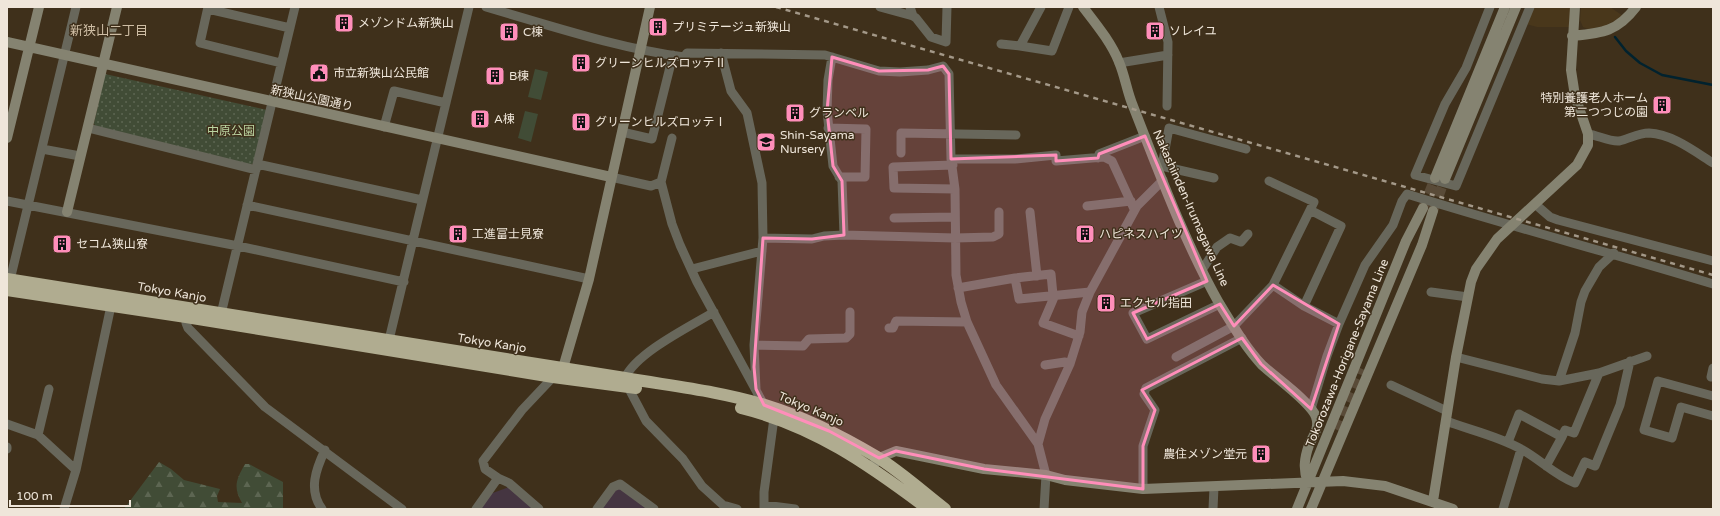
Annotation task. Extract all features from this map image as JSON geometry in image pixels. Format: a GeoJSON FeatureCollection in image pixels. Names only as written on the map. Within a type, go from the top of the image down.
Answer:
{"type":"FeatureCollection","features":[{"type":"Feature","properties":{"kind":"highway","name":"Tokyo Kanjo"},"geometry":{"type":"LineString","coordinates":[[8,283],[112,300],[221,314],[563,368],[727,404],[774,418],[875,463],[928,509]]}},
{"type":"Feature","properties":{"kind":"highway","name":"Tokyo Kanjo"},"geometry":{"type":"LineString","coordinates":[[112,300],[186,317],[553,377],[708,392],[764,405],[829,431],[945,509]]}},
{"type":"Feature","properties":{"kind":"street"},"geometry":{"type":"LineString","coordinates":[[7,138],[39,7]]}},
{"type":"Feature","properties":{"kind":"street"},"geometry":{"type":"LineString","coordinates":[[8,283],[76,7]]}},
{"type":"Feature","properties":{"kind":"street"},"geometry":{"type":"LineString","coordinates":[[67,212],[116,7]]}},
{"type":"Feature","properties":{"kind":"street"},"geometry":{"type":"LineString","coordinates":[[221,314],[295,7]]}},
{"type":"Feature","properties":{"kind":"street"},"geometry":{"type":"LineString","coordinates":[[389,340],[469,7]]}},
{"type":"Feature","properties":{"kind":"street"},"geometry":{"type":"LineString","coordinates":[[486,7],[640,51],[684,57],[687,53],[832,57],[879,71],[900,72],[928,70],[943,66],[949,74],[958,288],[967,322],[996,384],[1038,444],[1046,475],[1044,509]]}},
{"type":"Feature","properties":{"kind":"street"},"geometry":{"type":"LineString","coordinates":[[539,509],[509,483],[498,478],[483,465],[485,456],[522,410],[563,368],[589,279],[650,7]]}},
{"type":"Feature","properties":{"kind":"street"},"geometry":{"type":"LineString","coordinates":[[880,7],[913,16],[931,38],[946,42],[947,7]]}},
{"type":"Feature","properties":{"kind":"street"},"geometry":{"type":"LineString","coordinates":[[910,7],[913,16]]}},
{"type":"Feature","properties":{"kind":"street"},"geometry":{"type":"LineString","coordinates":[[1020,46],[1041,7]]}},
{"type":"Feature","properties":{"kind":"street"},"geometry":{"type":"LineString","coordinates":[[1001,44],[1052,51],[1069,7]]}},
{"type":"Feature","properties":{"kind":"street","name":"Nakashinden-Irumagawa Line"},"geometry":{"type":"LineString","coordinates":[[1083,7],[1109,43],[1120,62],[1132,104],[1145,136],[1160,165],[1163,180],[1202,270],[1220,304],[1242,338],[1262,364],[1312,410]]}},
{"type":"Feature","properties":{"kind":"street"},"geometry":{"type":"LineString","coordinates":[[1159,7],[1168,42],[1167,106]]}},
{"type":"Feature","properties":{"kind":"street"},"geometry":{"type":"LineString","coordinates":[[1490,7],[1466,68],[1445,104],[1415,175],[1456,186],[1530,7]]}},
{"type":"Feature","properties":{"kind":"street"},"geometry":{"type":"LineString","coordinates":[[1505,7],[1440,178],[1516,7]]}},
{"type":"Feature","properties":{"kind":"street"},"geometry":{"type":"LineString","coordinates":[[1433,505],[1456,357],[1468,297],[1476,269],[1485,254],[1510,226],[1577,166],[1588,145],[1588,134],[1575,96],[1570,70],[1575,7]]}},
{"type":"Feature","properties":{"kind":"street"},"geometry":{"type":"LineString","coordinates":[[1572,36],[1610,30],[1621,24],[1636,7]]}},
{"type":"Feature","properties":{"kind":"street"},"geometry":{"type":"LineString","coordinates":[[281,63],[200,43],[208,8],[290,28]]}},
{"type":"Feature","properties":{"kind":"street","name":"新狭山公園通り"},"geometry":{"type":"LineString","coordinates":[[7,42],[611,177]]}},
{"type":"Feature","properties":{"kind":"street"},"geometry":{"type":"LineString","coordinates":[[721,53],[731,91],[747,113],[762,183],[763,238],[754,346],[756,389]]}},
{"type":"Feature","properties":{"kind":"street"},"geometry":{"type":"LineString","coordinates":[[622,132],[652,139],[673,55]]}},
{"type":"Feature","properties":{"kind":"street"},"geometry":{"type":"LineString","coordinates":[[1120,62],[1168,55]]}},
{"type":"Feature","properties":{"kind":"street"},"geometry":{"type":"LineString","coordinates":[[832,57],[827,103],[828,128],[833,166],[842,181],[844,235]]}},
{"type":"Feature","properties":{"kind":"street"},"geometry":{"type":"LineString","coordinates":[[384,127],[394,91],[446,103]]}},
{"type":"Feature","properties":{"kind":"street"},"geometry":{"type":"LineString","coordinates":[[88,128],[257,167],[422,200]]}},
{"type":"Feature","properties":{"kind":"street"},"geometry":{"type":"LineString","coordinates":[[828,128],[866,129],[865,177],[839,177]]}},
{"type":"Feature","properties":{"kind":"street"},"geometry":{"type":"LineString","coordinates":[[1214,178],[1160,165],[1169,128],[1246,149]]}},
{"type":"Feature","properties":{"kind":"street"},"geometry":{"type":"LineString","coordinates":[[901,153],[901,133],[1016,135]]}},
{"type":"Feature","properties":{"kind":"street"},"geometry":{"type":"LineString","coordinates":[[1588,134],[1618,141],[1647,133],[1656,134],[1683,145],[1713,163]]}},
{"type":"Feature","properties":{"kind":"street"},"geometry":{"type":"LineString","coordinates":[[1098,158],[1099,154],[1145,136]]}},
{"type":"Feature","properties":{"kind":"street"},"geometry":{"type":"LineString","coordinates":[[672,138],[662,182],[672,224],[680,245],[692,269],[764,405]]}},
{"type":"Feature","properties":{"kind":"street"},"geometry":{"type":"LineString","coordinates":[[42,149],[80,156]]}},
{"type":"Feature","properties":{"kind":"street"},"geometry":{"type":"LineString","coordinates":[[955,189],[894,188],[893,167],[1056,155],[1056,161],[1104,157],[1112,161],[1132,205]]}},
{"type":"Feature","properties":{"kind":"street"},"geometry":{"type":"LineString","coordinates":[[611,177],[651,186],[662,182]]}},
{"type":"Feature","properties":{"kind":"street"},"geometry":{"type":"LineString","coordinates":[[1038,444],[1045,419],[1070,364],[1079,336],[1082,312],[1090,292],[1132,205],[1163,180]]}},
{"type":"Feature","properties":{"kind":"street"},"geometry":{"type":"LineString","coordinates":[[1176,357],[1234,326],[1273,285],[1314,202],[1269,181]]}},
{"type":"Feature","properties":{"kind":"street"},"geometry":{"type":"LineString","coordinates":[[1308,484],[1304,472],[1305,460],[1318,425],[1312,410],[1327,356],[1339,324],[1365,265],[1393,225],[1402,201],[1407,194],[1510,226],[1614,253],[1713,284]]}},
{"type":"Feature","properties":{"kind":"street"},"geometry":{"type":"LineString","coordinates":[[7,201],[238,246],[404,282]]}},
{"type":"Feature","properties":{"kind":"street"},"geometry":{"type":"LineString","coordinates":[[1535,204],[1550,216],[1558,220],[1713,261]]}},
{"type":"Feature","properties":{"kind":"street"},"geometry":{"type":"LineString","coordinates":[[247,205],[589,279]]}},
{"type":"Feature","properties":{"kind":"street"},"geometry":{"type":"LineString","coordinates":[[1087,206],[1132,205]]}},
{"type":"Feature","properties":{"kind":"street"},"geometry":{"type":"LineString","coordinates":[[1361,369],[1412,243],[1428,209]]}},
{"type":"Feature","properties":{"kind":"street"},"geometry":{"type":"LineString","coordinates":[[1311,509],[1422,245],[1428,209]]}},
{"type":"Feature","properties":{"kind":"street","name":"Tokorozawa-Horigane-Sayama Line"},"geometry":{"type":"LineString","coordinates":[[1297,509],[1406,241],[1428,209]]}},
{"type":"Feature","properties":{"kind":"street"},"geometry":{"type":"LineString","coordinates":[[1304,306],[1341,226],[1310,210]]}},
{"type":"Feature","properties":{"kind":"street"},"geometry":{"type":"LineString","coordinates":[[763,238],[812,239],[824,236],[844,235],[955,238],[993,237],[999,234],[999,212]]}},
{"type":"Feature","properties":{"kind":"street"},"geometry":{"type":"LineString","coordinates":[[1030,212],[1037,276]]}},
{"type":"Feature","properties":{"kind":"street"},"geometry":{"type":"LineString","coordinates":[[894,218],[955,217]]}},
{"type":"Feature","properties":{"kind":"street"},"geometry":{"type":"LineString","coordinates":[[1202,270],[1217,247],[1230,238],[1240,242],[1248,234]]}},
{"type":"Feature","properties":{"kind":"street"},"geometry":{"type":"LineString","coordinates":[[692,269],[762,251]]}},
{"type":"Feature","properties":{"kind":"street"},"geometry":{"type":"LineString","coordinates":[[1559,381],[1575,333],[1581,302],[1585,291],[1599,267],[1614,253]]}},
{"type":"Feature","properties":{"kind":"street"},"geometry":{"type":"LineString","coordinates":[[958,288],[1015,278],[1051,274],[1054,295],[1043,322],[1079,336]]}},
{"type":"Feature","properties":{"kind":"street"},"geometry":{"type":"LineString","coordinates":[[1015,278],[1019,299],[1090,292]]}},
{"type":"Feature","properties":{"kind":"street"},"geometry":{"type":"LineString","coordinates":[[1208,281],[1133,313],[1148,339],[1220,304]]}},
{"type":"Feature","properties":{"kind":"street"},"geometry":{"type":"LineString","coordinates":[[1273,285],[1304,306],[1339,324]]}},
{"type":"Feature","properties":{"kind":"street"},"geometry":{"type":"LineString","coordinates":[[1431,292],[1468,297]]}},
{"type":"Feature","properties":{"kind":"street"},"geometry":{"type":"LineString","coordinates":[[64,509],[76,470],[112,300]]}},
{"type":"Feature","properties":{"kind":"street"},"geometry":{"type":"LineString","coordinates":[[714,312],[638,360],[628,370],[626,383],[646,421],[683,459],[702,486],[723,505],[737,509]]}},
{"type":"Feature","properties":{"kind":"street"},"geometry":{"type":"LineString","coordinates":[[754,346],[803,346],[809,339],[846,338],[850,334],[850,312]]}},
{"type":"Feature","properties":{"kind":"street"},"geometry":{"type":"LineString","coordinates":[[186,317],[188,328],[266,406],[402,509]]}},
{"type":"Feature","properties":{"kind":"street"},"geometry":{"type":"LineString","coordinates":[[889,328],[893,328],[896,321],[967,322]]}},
{"type":"Feature","properties":{"kind":"street"},"geometry":{"type":"LineString","coordinates":[[1142,489],[1143,446],[1155,410],[1144,394],[1146,388],[1242,338]]}},
{"type":"Feature","properties":{"kind":"street"},"geometry":{"type":"LineString","coordinates":[[1456,357],[1542,380],[1559,381],[1599,373],[1647,356]]}},
{"type":"Feature","properties":{"kind":"street"},"geometry":{"type":"LineString","coordinates":[[1446,421],[1508,442],[1546,466],[1559,477],[1575,483],[1585,462],[1595,466],[1620,405],[1630,361]]}},
{"type":"Feature","properties":{"kind":"street"},"geometry":{"type":"LineString","coordinates":[[1045,365],[1065,362],[1070,364]]}},
{"type":"Feature","properties":{"kind":"street"},"geometry":{"type":"LineString","coordinates":[[1713,368],[1711,377],[1713,377]]}},
{"type":"Feature","properties":{"kind":"street"},"geometry":{"type":"LineString","coordinates":[[1546,466],[1565,430],[1574,433],[1599,373]]}},
{"type":"Feature","properties":{"kind":"street"},"geometry":{"type":"LineString","coordinates":[[1712,414],[1680,407],[1672,438],[1644,430],[1658,381],[1713,396]]}},
{"type":"Feature","properties":{"kind":"street"},"geometry":{"type":"LineString","coordinates":[[1391,385],[1447,410]]}},
{"type":"Feature","properties":{"kind":"street"},"geometry":{"type":"LineString","coordinates":[[38,435],[49,389]]}},
{"type":"Feature","properties":{"kind":"street"},"geometry":{"type":"LineString","coordinates":[[1312,410],[1326,416],[1335,414]]}},
{"type":"Feature","properties":{"kind":"street"},"geometry":{"type":"LineString","coordinates":[[1508,442],[1519,414],[1562,437]]}},
{"type":"Feature","properties":{"kind":"street"},"geometry":{"type":"LineString","coordinates":[[774,418],[764,492],[764,507],[794,509]]}},
{"type":"Feature","properties":{"kind":"street"},"geometry":{"type":"LineString","coordinates":[[7,424],[38,435],[76,470]]}},
{"type":"Feature","properties":{"kind":"street"},"geometry":{"type":"LineString","coordinates":[[1503,509],[1521,449]]}},
{"type":"Feature","properties":{"kind":"street"},"geometry":{"type":"LineString","coordinates":[[322,509],[316,501],[314,482],[318,463],[325,450]]}},
{"type":"Feature","properties":{"kind":"street"},"geometry":{"type":"LineString","coordinates":[[875,463],[896,451],[984,469],[1046,475],[1080,482],[1142,489],[1343,482],[1385,486],[1433,505],[1454,509]]}},
{"type":"Feature","properties":{"kind":"street"},"geometry":{"type":"LineString","coordinates":[[476,509],[498,478]]}},
{"type":"Feature","properties":{"kind":"street"},"geometry":{"type":"LineString","coordinates":[[597,509],[613,487],[620,484],[654,509]]}},
{"type":"Feature","properties":{"kind":"street"},"geometry":{"type":"LineString","coordinates":[[1213,509],[1214,487]]}},
{"type":"Feature","properties":{"kind":"highlighted area"},"geometry":{"type":"Polygon","coordinates":[[[832,57],[879,71],[928,70],[943,66],[949,74],[951,159],[1056,155],[1056,161],[1098,158],[1099,154],[1145,136],[1207,281],[1133,313],[1147,339],[1220,304],[1234,326],[1273,285],[1339,324],[1311,409],[1261,364],[1242,338],[1142,390],[1155,410],[1143,446],[1143,489],[984,469],[896,451],[879,458],[829,431],[764,405],[756,389],[754,367],[763,238],[812,239],[844,235],[842,181],[833,166],[827,111],[832,57]]]}},
{"type":"Feature","properties":{"kind":"shaded area"},"geometry":{"type":"Polygon","coordinates":[[[1533,7],[1571,7],[1569,27],[1537,27],[1526,24],[1533,7]]]}},
{"type":"Feature","properties":{"kind":"shaded area"},"geometry":{"type":"Polygon","coordinates":[[[1581,7],[1610,7],[1623,16],[1605,26],[1588,29],[1583,27],[1580,20],[1581,7]]]}},
{"type":"Feature","properties":{"kind":"shaded area"},"geometry":{"type":"Polygon","coordinates":[[[509,487],[536,509],[480,509],[490,494],[509,487]]]}},
{"type":"Feature","properties":{"kind":"shaded area"},"geometry":{"type":"Polygon","coordinates":[[[619,487],[650,509],[600,509],[615,488],[619,487]]]}},
{"type":"Feature","properties":{"kind":"green space"},"geometry":{"type":"Polygon","coordinates":[[[535,69],[548,72],[541,100],[528,97],[535,69]]]}},
{"type":"Feature","properties":{"kind":"green space","name":"中原公園"},"geometry":{"type":"Polygon","coordinates":[[[105,74],[267,110],[255,162],[250,165],[95,126],[94,123],[105,74]]]}},
{"type":"Feature","properties":{"kind":"green space"},"geometry":{"type":"Polygon","coordinates":[[[525,111],[538,114],[531,142],[518,138],[525,111]]]}},
{"type":"Feature","properties":{"kind":"green space"},"geometry":{"type":"Polygon","coordinates":[[[159,462],[171,469],[184,480],[220,489],[217,496],[218,502],[242,503],[237,492],[237,484],[239,475],[245,464],[249,464],[283,482],[283,509],[124,509],[159,462]]]}},
{"type":"Feature","properties":{"kind":"waterway"},"geometry":{"type":"LineString","coordinates":[[1615,37],[1626,51],[1640,63],[1662,75],[1713,85]]}},
{"type":"Feature","properties":{"kind":"tunnel"},"geometry":{"type":"LineString","coordinates":[[1423,208],[1435,178]]}},
{"type":"Feature","properties":{"kind":"tunnel"},"geometry":{"type":"LineString","coordinates":[[1433,211],[1445,179]]}},
{"type":"Feature","properties":{"kind":"tunnel"},"geometry":{"type":"LineString","coordinates":[[1335,429],[1360,368]]}},
{"type":"Feature","properties":{"kind":"railway"},"geometry":{"type":"LineString","coordinates":[[776,7],[1713,275]]}},
{"type":"Feature","properties":{"kind":"place","name":"メゾンドム新狭山"},"geometry":{"type":"Point","coordinates":[344,23]}},
{"type":"Feature","properties":{"kind":"place","name":"プリミテージュ新狭山"},"geometry":{"type":"Point","coordinates":[658,27]}},
{"type":"Feature","properties":{"kind":"place","name":"ソレイユ"},"geometry":{"type":"Point","coordinates":[1155,31]}},
{"type":"Feature","properties":{"kind":"place","name":"C棟"},"geometry":{"type":"Point","coordinates":[509,32]}},
{"type":"Feature","properties":{"kind":"place","name":"グリーンヒルズロッテⅡ"},"geometry":{"type":"Point","coordinates":[581,63]}},
{"type":"Feature","properties":{"kind":"place","name":"市立新狭山公民館"},"geometry":{"type":"Point","coordinates":[319,73]}},
{"type":"Feature","properties":{"kind":"place","name":"B棟"},"geometry":{"type":"Point","coordinates":[495,76]}},
{"type":"Feature","properties":{"kind":"place","name":"特別養護老人ホーム 第二つつじの園"},"geometry":{"type":"Point","coordinates":[1662,105]}},
{"type":"Feature","properties":{"kind":"place","name":"グランベル"},"geometry":{"type":"Point","coordinates":[795,113]}},
{"type":"Feature","properties":{"kind":"place","name":"A棟"},"geometry":{"type":"Point","coordinates":[480,119]}},
{"type":"Feature","properties":{"kind":"place","name":"グリーンヒルズロッテⅠ"},"geometry":{"type":"Point","coordinates":[581,122]}},
{"type":"Feature","properties":{"kind":"place","name":"Shin-Sayama Nursery"},"geometry":{"type":"Point","coordinates":[766,142]}},
{"type":"Feature","properties":{"kind":"place","name":"工進富士見寮"},"geometry":{"type":"Point","coordinates":[458,234]}},
{"type":"Feature","properties":{"kind":"place","name":"ハピネスハイツ"},"geometry":{"type":"Point","coordinates":[1085,234]}},
{"type":"Feature","properties":{"kind":"place","name":"セコム狭山寮"},"geometry":{"type":"Point","coordinates":[62,244]}},
{"type":"Feature","properties":{"kind":"place","name":"エクセル指田"},"geometry":{"type":"Point","coordinates":[1106,303]}},
{"type":"Feature","properties":{"kind":"place","name":"農住メゾン堂元"},"geometry":{"type":"Point","coordinates":[1261,454]}},
{"type":"Feature","properties":{"kind":"district","name":"新狭山二丁目"},"geometry":{"type":"Point","coordinates":[109,31]}}]}
